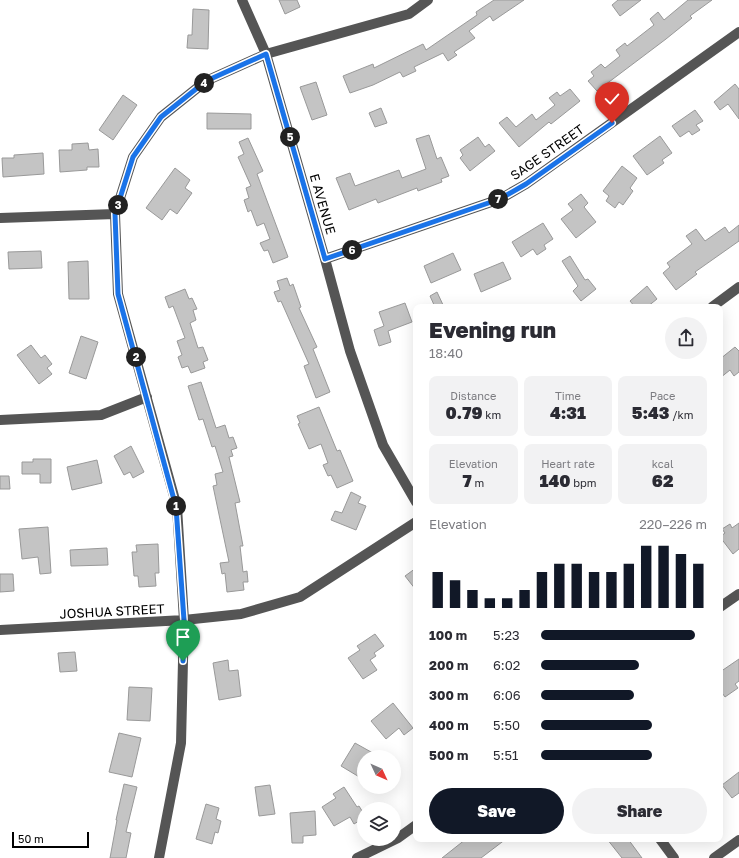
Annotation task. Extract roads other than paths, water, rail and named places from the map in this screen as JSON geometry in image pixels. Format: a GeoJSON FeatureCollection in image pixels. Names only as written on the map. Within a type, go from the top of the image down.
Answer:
{"type":"FeatureCollection","features":[{"type":"Feature","properties":{"kind":"street","name":"E AVENUE"},"geometry":{"type":"LineString","coordinates":[[242,0],[266,54],[350,351],[383,445],[413,497]]}},
{"type":"Feature","properties":{"kind":"street"},"geometry":{"type":"LineString","coordinates":[[159,858],[181,742],[184,620],[176,507],[118,294],[115,214],[133,157],[161,117],[206,81],[266,54],[409,14],[428,0]]}},
{"type":"Feature","properties":{"kind":"street","name":"SAGE STREET"},"geometry":{"type":"LineString","coordinates":[[325,259],[500,199],[526,184],[739,32]]}},
{"type":"Feature","properties":{"kind":"street"},"geometry":{"type":"LineString","coordinates":[[0,218],[115,214]]}},
{"type":"Feature","properties":{"kind":"street"},"geometry":{"type":"LineString","coordinates":[[716,304],[739,287]]}},
{"type":"Feature","properties":{"kind":"street"},"geometry":{"type":"LineString","coordinates":[[0,420],[101,415],[147,397]]}},
{"type":"Feature","properties":{"kind":"street","name":"JOSHUA STREET"},"geometry":{"type":"LineString","coordinates":[[0,630],[184,620],[241,614],[300,597],[413,524]]}},
{"type":"Feature","properties":{"kind":"street"},"geometry":{"type":"LineString","coordinates":[[723,605],[739,594]]}},
{"type":"Feature","properties":{"kind":"street"},"geometry":{"type":"LineString","coordinates":[[357,858],[398,838],[413,827]]}},
{"type":"Feature","properties":{"kind":"street"},"geometry":{"type":"LineString","coordinates":[[714,858],[739,840]]}},
{"type":"Feature","properties":{"kind":"street"},"geometry":{"type":"LineString","coordinates":[[662,842],[674,858]]}}]}
